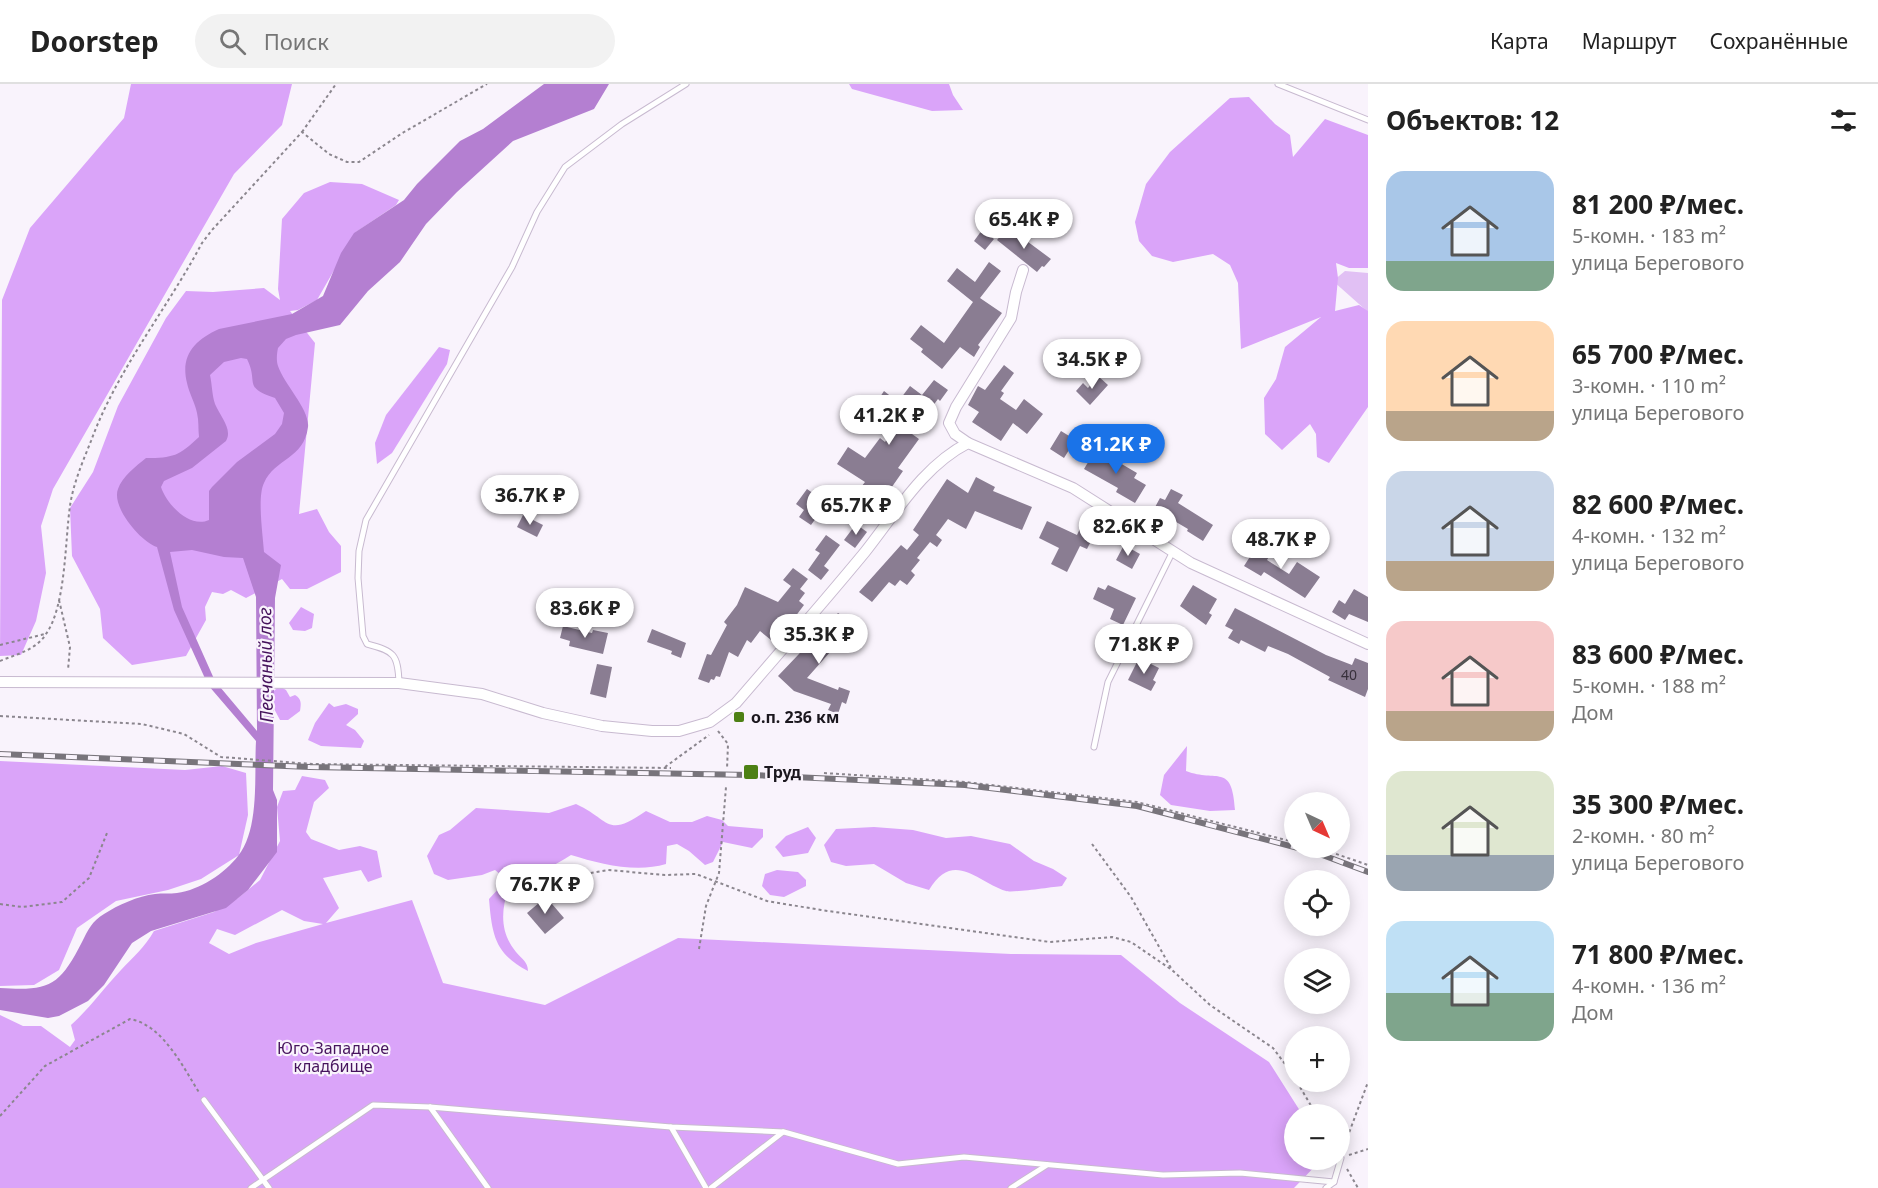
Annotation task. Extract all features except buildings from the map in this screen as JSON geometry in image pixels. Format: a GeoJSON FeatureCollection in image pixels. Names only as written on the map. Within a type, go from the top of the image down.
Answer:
{"type":"FeatureCollection","features":[{"type":"Feature","properties":{"kind":"street"},"geometry":{"type":"LineString","coordinates":[[1023,270],[1011,318],[956,407],[949,423],[955,434],[968,443],[1073,488],[1191,562],[1368,644]]}},
{"type":"Feature","properties":{"kind":"street"},"geometry":{"type":"LineString","coordinates":[[0,681],[66,683],[399,682],[482,693],[543,713],[602,726],[679,731],[710,722],[736,703],[864,553],[914,488],[948,453],[968,443]]}},
{"type":"Feature","properties":{"kind":"lane"},"geometry":{"type":"LineString","coordinates":[[399,682],[398,664],[394,655],[383,648],[367,644],[363,636],[358,551],[366,520],[454,370],[512,267],[537,212],[565,168],[622,124],[686,84]]}},
{"type":"Feature","properties":{"kind":"lane"},"geometry":{"type":"LineString","coordinates":[[1278,84],[1368,120]]}},
{"type":"Feature","properties":{"kind":"lane"},"geometry":{"type":"LineString","coordinates":[[1094,747],[1108,682],[1173,551]]}},
{"type":"Feature","properties":{"kind":"lane"},"geometry":{"type":"LineString","coordinates":[[204,1100],[269,1188]]}},
{"type":"Feature","properties":{"kind":"lane"},"geometry":{"type":"LineString","coordinates":[[251,1188],[374,1105],[430,1107],[671,1127],[784,1132],[898,1164],[964,1157],[1163,1174],[1240,1173],[1334,1182]]}},
{"type":"Feature","properties":{"kind":"lane"},"geometry":{"type":"LineString","coordinates":[[430,1107],[488,1188]]}},
{"type":"Feature","properties":{"kind":"lane"},"geometry":{"type":"LineString","coordinates":[[671,1127],[706,1188]]}},
{"type":"Feature","properties":{"kind":"lane"},"geometry":{"type":"LineString","coordinates":[[711,1188],[784,1132]]}},
{"type":"Feature","properties":{"kind":"lane"},"geometry":{"type":"LineString","coordinates":[[1011,1188],[1047,1165]]}},
{"type":"Feature","properties":{"kind":"lane"},"geometry":{"type":"LineString","coordinates":[[1326,1188],[1334,1182],[1338,1170]]}},
{"type":"Feature","properties":{"kind":"path"},"geometry":{"type":"LineString","coordinates":[[0,660],[34,648],[47,633],[59,600],[71,502],[91,439],[112,395],[202,243],[302,132],[336,84]]}},
{"type":"Feature","properties":{"kind":"path"},"geometry":{"type":"LineString","coordinates":[[302,132],[328,154],[347,162],[359,162],[404,132],[487,84]]}},
{"type":"Feature","properties":{"kind":"path"},"geometry":{"type":"LineString","coordinates":[[59,600],[70,647],[66,683]]}},
{"type":"Feature","properties":{"kind":"path"},"geometry":{"type":"LineString","coordinates":[[0,645],[47,633]]}},
{"type":"Feature","properties":{"kind":"path"},"geometry":{"type":"LineString","coordinates":[[0,716],[142,724],[184,735],[221,757],[287,760],[312,764],[671,768]]}},
{"type":"Feature","properties":{"kind":"path"},"geometry":{"type":"LineString","coordinates":[[666,767],[716,729],[728,744],[727,769]]}},
{"type":"Feature","properties":{"kind":"path"},"geometry":{"type":"LineString","coordinates":[[824,773],[965,782],[1137,802],[1284,839]]}},
{"type":"Feature","properties":{"kind":"path"},"geometry":{"type":"LineString","coordinates":[[699,949],[706,906],[717,881],[726,787]]}},
{"type":"Feature","properties":{"kind":"path"},"geometry":{"type":"LineString","coordinates":[[0,904],[22,907],[62,902],[89,878],[107,833]]}},
{"type":"Feature","properties":{"kind":"path"},"geometry":{"type":"LineString","coordinates":[[1092,844],[1131,897],[1172,970]]}},
{"type":"Feature","properties":{"kind":"path"},"geometry":{"type":"LineString","coordinates":[[1347,858],[1368,865]]}},
{"type":"Feature","properties":{"kind":"path"},"geometry":{"type":"LineString","coordinates":[[567,878],[608,870],[665,875],[696,874],[767,901],[1050,942],[1112,938],[1131,942],[1172,970],[1210,1005],[1273,1048],[1284,1063]]}},
{"type":"Feature","properties":{"kind":"path"},"geometry":{"type":"LineString","coordinates":[[0,1116],[45,1066],[130,1019],[143,1021],[166,1042],[204,1100]]}},
{"type":"Feature","properties":{"kind":"path"},"geometry":{"type":"LineString","coordinates":[[1350,1133],[1368,1082]]}},
{"type":"Feature","properties":{"kind":"path"},"geometry":{"type":"LineString","coordinates":[[1350,1155],[1368,1149]]}},
{"type":"Feature","properties":{"kind":"path"},"geometry":{"type":"LineString","coordinates":[[1348,1170],[1359,1188]]}},
{"type":"Feature","properties":{"kind":"shaded area"},"geometry":{"type":"Polygon","coordinates":[[[1345,271],[1368,273],[1368,312],[1333,281],[1345,271]]]}},
{"type":"Feature","properties":{"kind":"green space"},"geometry":{"type":"Polygon","coordinates":[[[131,84],[292,84],[282,125],[234,174],[53,489],[41,526],[46,573],[36,621],[21,655],[0,656],[2,300],[30,228],[124,118],[131,84]]]}},
{"type":"Feature","properties":{"kind":"green space"},"geometry":{"type":"Polygon","coordinates":[[[849,84],[949,84],[963,110],[932,111],[852,89],[849,84]]]}},
{"type":"Feature","properties":{"kind":"green space"},"geometry":{"type":"Polygon","coordinates":[[[1249,97],[1275,124],[1290,135],[1293,157],[1325,119],[1368,135],[1368,268],[1349,268],[1336,263],[1338,278],[1335,311],[1359,305],[1368,311],[1368,407],[1329,463],[1317,457],[1316,434],[1310,424],[1282,450],[1265,434],[1264,398],[1276,379],[1285,347],[1321,317],[1241,349],[1238,283],[1230,265],[1213,254],[1173,262],[1152,256],[1139,241],[1135,222],[1146,184],[1170,152],[1230,98],[1249,97]]]}},
{"type":"Feature","properties":{"kind":"green space"},"geometry":{"type":"Polygon","coordinates":[[[330,182],[362,184],[399,200],[396,205],[356,232],[317,300],[298,310],[290,311],[315,343],[299,514],[317,509],[329,532],[341,546],[341,572],[307,589],[290,589],[282,579],[246,598],[231,590],[223,594],[212,592],[205,607],[206,620],[186,656],[132,665],[103,638],[100,609],[72,556],[70,508],[93,472],[118,406],[166,318],[186,291],[213,292],[264,288],[280,300],[278,289],[282,219],[304,193],[330,182]]]}},
{"type":"Feature","properties":{"kind":"green space"},"geometry":{"type":"Polygon","coordinates":[[[439,347],[450,350],[447,364],[392,453],[377,464],[375,443],[386,415],[439,347]]]}},
{"type":"Feature","properties":{"kind":"green space"},"geometry":{"type":"Polygon","coordinates":[[[301,607],[314,614],[312,628],[305,631],[293,630],[289,623],[301,607]]]}},
{"type":"Feature","properties":{"kind":"green space"},"geometry":{"type":"Polygon","coordinates":[[[279,686],[286,690],[290,697],[295,695],[299,698],[300,711],[288,720],[280,720],[271,703],[271,694],[279,686]]]}},
{"type":"Feature","properties":{"kind":"green space"},"geometry":{"type":"Polygon","coordinates":[[[329,703],[334,707],[346,704],[358,709],[358,714],[346,725],[355,730],[364,741],[361,748],[321,746],[308,740],[315,723],[329,703]]]}},
{"type":"Feature","properties":{"kind":"green space"},"geometry":{"type":"Polygon","coordinates":[[[1187,746],[1186,771],[1221,777],[1226,780],[1233,795],[1235,810],[1210,811],[1171,805],[1160,795],[1164,775],[1187,746]]]}},
{"type":"Feature","properties":{"kind":"green space"},"geometry":{"type":"Polygon","coordinates":[[[0,761],[185,770],[222,766],[246,773],[248,815],[239,855],[201,879],[168,890],[116,901],[77,928],[59,970],[34,985],[0,986],[0,761]]]}},
{"type":"Feature","properties":{"kind":"green space","name":"Юго-Западное кладбище"},"geometry":{"type":"Polygon","coordinates":[[[302,776],[325,780],[329,788],[314,802],[306,832],[311,839],[339,850],[360,846],[377,851],[382,877],[368,882],[361,870],[323,878],[339,908],[326,923],[412,900],[443,983],[545,1005],[678,938],[1011,954],[1121,955],[1180,1003],[1269,1062],[1284,1086],[1284,1092],[1288,1092],[1296,1104],[1284,1104],[1284,1170],[1311,1170],[1294,1188],[0,1188],[0,1015],[23,1026],[41,1026],[70,1047],[75,1040],[71,1025],[143,947],[154,931],[214,912],[238,898],[260,880],[280,841],[277,807],[283,791],[295,790],[302,776]],[[282,910],[235,935],[217,929],[209,943],[229,954],[256,943],[323,924],[304,921],[282,910]]]}},
{"type":"Feature","properties":{"kind":"green space"},"geometry":{"type":"Polygon","coordinates":[[[576,804],[609,824],[623,824],[646,811],[670,822],[692,822],[707,816],[722,820],[728,826],[763,829],[763,837],[752,848],[723,842],[713,862],[705,865],[677,844],[667,846],[666,864],[643,868],[630,867],[606,864],[571,855],[519,885],[507,880],[495,870],[482,875],[448,880],[434,874],[427,856],[439,835],[450,830],[476,808],[549,813],[576,804]]]}},
{"type":"Feature","properties":{"kind":"green space"},"geometry":{"type":"Polygon","coordinates":[[[808,827],[816,838],[808,853],[783,857],[775,847],[786,836],[808,827]]]}},
{"type":"Feature","properties":{"kind":"green space"},"geometry":{"type":"Polygon","coordinates":[[[874,827],[913,830],[946,838],[971,836],[1010,844],[1034,861],[1067,878],[1062,886],[1006,891],[976,876],[957,870],[947,872],[938,878],[929,890],[906,883],[874,864],[846,866],[831,862],[824,845],[836,829],[874,827]]]}},
{"type":"Feature","properties":{"kind":"green space"},"geometry":{"type":"Polygon","coordinates":[[[777,870],[798,872],[806,880],[806,886],[784,897],[770,895],[762,886],[765,874],[777,870]]]}},
{"type":"Feature","properties":{"kind":"green space"},"geometry":{"type":"Polygon","coordinates":[[[500,887],[508,889],[503,914],[507,937],[526,963],[528,971],[508,958],[494,933],[489,899],[500,887]]]}},
{"type":"Feature","properties":{"kind":"water","name":"Песчаный лог"},"geometry":{"type":"Polygon","coordinates":[[[544,84],[609,84],[594,109],[513,141],[426,224],[400,262],[368,291],[340,325],[296,335],[286,339],[278,348],[278,366],[305,413],[308,427],[301,446],[269,475],[264,483],[261,497],[264,552],[281,565],[275,598],[273,790],[277,800],[277,852],[248,890],[226,908],[151,931],[132,943],[104,985],[88,1001],[59,1016],[48,1018],[0,1010],[0,988],[41,987],[51,983],[66,969],[88,930],[100,917],[122,904],[142,897],[177,893],[203,884],[233,862],[245,845],[250,831],[253,817],[256,741],[208,685],[174,610],[157,547],[143,538],[129,523],[119,505],[117,496],[123,480],[146,458],[175,455],[199,437],[197,413],[185,373],[191,350],[203,338],[219,329],[292,314],[323,296],[341,253],[354,233],[404,200],[460,141],[483,129],[544,84]],[[247,359],[224,362],[210,375],[215,404],[227,427],[226,441],[192,468],[164,481],[161,487],[173,507],[186,518],[194,521],[209,520],[209,491],[212,487],[237,462],[275,434],[282,424],[284,413],[275,398],[258,391],[253,383],[247,359]],[[192,550],[170,552],[182,607],[215,681],[257,731],[256,597],[243,558],[224,557],[192,550]]]}},
{"type":"Feature","properties":{"kind":"railway"},"geometry":{"type":"LineString","coordinates":[[0,754],[310,767],[751,775],[965,785],[1137,806],[1317,853],[1368,872]]}},
{"type":"Feature","properties":{"kind":"place","name":"о.п. 236 км"},"geometry":{"type":"Point","coordinates":[739,717]}},
{"type":"Feature","properties":{"kind":"place","name":"Труд"},"geometry":{"type":"Point","coordinates":[751,772]}}]}
